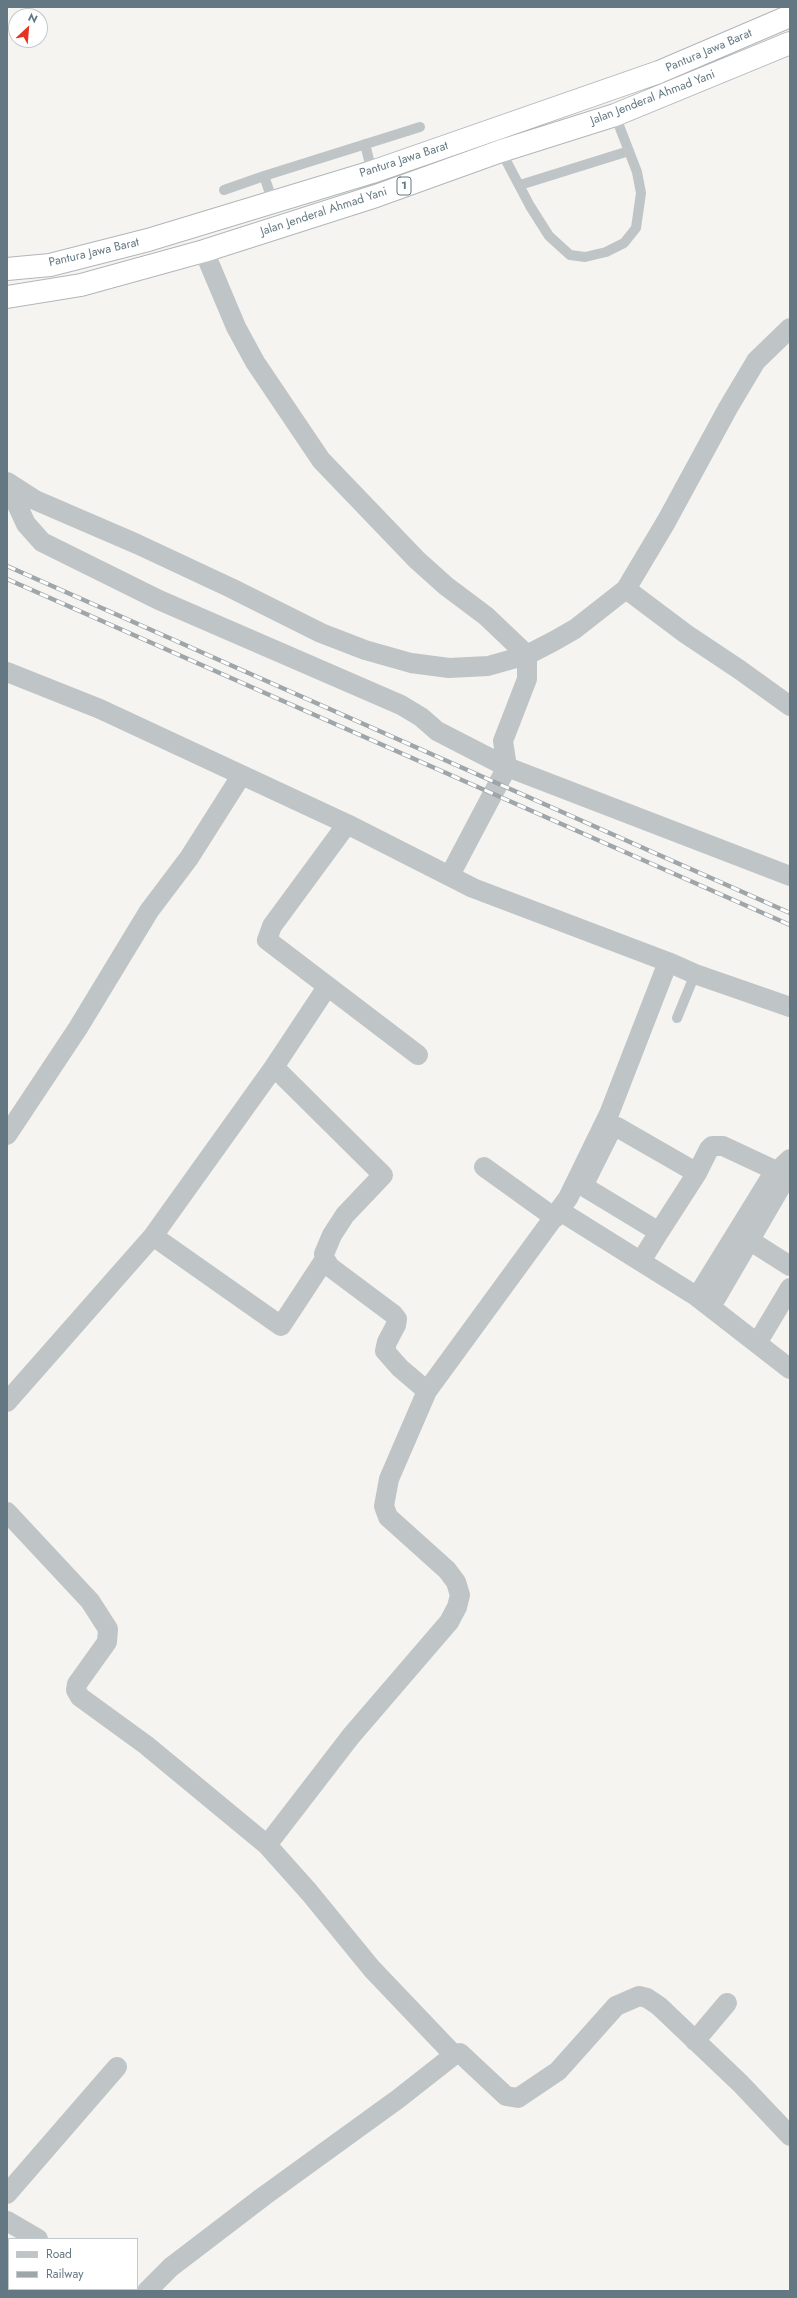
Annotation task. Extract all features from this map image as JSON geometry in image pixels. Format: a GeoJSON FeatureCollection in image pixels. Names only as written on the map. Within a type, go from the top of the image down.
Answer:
{"type":"FeatureCollection","features":[{"type":"Feature","properties":{"kind":"highway","name":"Pantura Jawa Barat"},"geometry":{"type":"LineString","coordinates":[[7,269],[50,265],[148,240],[372,172],[659,72],[790,16]]}},
{"type":"Feature","properties":{"kind":"highway","name":"Jalan Jenderal Ahmad Yani"},"geometry":{"type":"LineString","coordinates":[[7,297],[81,285],[204,251],[376,196],[501,151],[615,115],[790,43]]}},
{"type":"Feature","properties":{"kind":"street"},"geometry":{"type":"LineString","coordinates":[[204,251],[236,327],[255,362],[321,460],[417,560],[446,586],[486,616],[527,656],[527,679],[503,741],[508,767],[491,794],[450,876]]}},
{"type":"Feature","properties":{"kind":"street"},"geometry":{"type":"LineString","coordinates":[[7,482],[35,500],[137,544],[231,588],[321,633],[364,650],[411,663],[449,668],[488,666],[527,656],[575,629],[626,588],[666,522],[728,408],[756,361],[790,328]]}},
{"type":"Feature","properties":{"kind":"street"},"geometry":{"type":"LineString","coordinates":[[7,482],[26,524],[42,542],[159,600],[401,705],[421,717],[437,731],[508,767],[790,876]]}},
{"type":"Feature","properties":{"kind":"street"},"geometry":{"type":"LineString","coordinates":[[626,588],[686,634],[790,706]]}},
{"type":"Feature","properties":{"kind":"street"},"geometry":{"type":"LineString","coordinates":[[7,672],[100,709],[241,776],[347,824],[473,888],[668,962],[694,974],[790,1007]]}},
{"type":"Feature","properties":{"kind":"street"},"geometry":{"type":"LineString","coordinates":[[7,1135],[74,1034],[149,911],[189,858],[241,776]]}},
{"type":"Feature","properties":{"kind":"street"},"geometry":{"type":"LineString","coordinates":[[347,824],[272,926],[267,940],[418,1055]]}},
{"type":"Feature","properties":{"kind":"street"},"geometry":{"type":"LineString","coordinates":[[267,1845],[351,1736],[449,1622],[457,1607],[460,1596],[456,1582],[447,1570],[388,1517],[384,1506],[389,1479],[427,1391],[467,1334],[558,1215],[609,1114],[668,962]]}},
{"type":"Feature","properties":{"kind":"street"},"geometry":{"type":"LineString","coordinates":[[7,1402],[153,1236],[274,1067],[327,987]]}},
{"type":"Feature","properties":{"kind":"street"},"geometry":{"type":"LineString","coordinates":[[274,1067],[383,1176],[345,1216],[332,1235],[324,1254],[325,1259],[330,1267],[393,1314],[396,1319],[396,1325],[387,1342],[385,1351],[394,1362],[427,1391]]}},
{"type":"Feature","properties":{"kind":"street"},"geometry":{"type":"LineString","coordinates":[[660,1232],[583,1186],[611,1130],[620,1128],[696,1172]]}},
{"type":"Feature","properties":{"kind":"street"},"geometry":{"type":"LineString","coordinates":[[646,1253],[709,1149],[716,1146],[723,1146],[784,1167],[743,1239],[790,1266]]}},
{"type":"Feature","properties":{"kind":"street"},"geometry":{"type":"LineString","coordinates":[[484,1167],[558,1215],[696,1296],[790,1369]]}},
{"type":"Feature","properties":{"kind":"street"},"geometry":{"type":"LineString","coordinates":[[153,1236],[281,1326],[325,1259]]}},
{"type":"Feature","properties":{"kind":"street"},"geometry":{"type":"LineString","coordinates":[[762,1335],[790,1288]]}},
{"type":"Feature","properties":{"kind":"street"},"geometry":{"type":"LineString","coordinates":[[7,1512],[90,1601],[108,1629],[107,1642],[77,1684],[76,1690],[80,1697],[146,1745],[267,1845],[309,1892],[372,1969],[454,2055]]}},
{"type":"Feature","properties":{"kind":"street"},"geometry":{"type":"LineString","coordinates":[[147,2291],[171,2267],[264,2196],[398,2099],[454,2055],[460,2053],[506,2096],[518,2098],[558,2071],[616,2006],[639,1996],[647,1998],[659,2006],[741,2084],[790,2136]]}},
{"type":"Feature","properties":{"kind":"street"},"geometry":{"type":"LineString","coordinates":[[695,2041],[727,2003]]}},
{"type":"Feature","properties":{"kind":"street"},"geometry":{"type":"LineString","coordinates":[[7,2194],[117,2066]]}},
{"type":"Feature","properties":{"kind":"street"},"geometry":{"type":"LineString","coordinates":[[7,2221],[36,2238]]}},
{"type":"Feature","properties":{"kind":"lane"},"geometry":{"type":"LineString","coordinates":[[501,151],[530,206],[549,236],[570,255],[585,257],[606,252],[624,244],[636,228],[639,216],[641,193],[629,151],[615,115]]}},
{"type":"Feature","properties":{"kind":"lane"},"geometry":{"type":"LineString","coordinates":[[224,190],[420,127]]}},
{"type":"Feature","properties":{"kind":"lane"},"geometry":{"type":"LineString","coordinates":[[365,144],[372,172]]}},
{"type":"Feature","properties":{"kind":"lane"},"geometry":{"type":"LineString","coordinates":[[520,185],[629,151]]}},
{"type":"Feature","properties":{"kind":"lane"},"geometry":{"type":"LineString","coordinates":[[264,176],[274,202]]}},
{"type":"Feature","properties":{"kind":"lane"},"geometry":{"type":"LineString","coordinates":[[676,1018],[694,974]]}},
{"type":"Feature","properties":{"kind":"railway"},"geometry":{"type":"LineString","coordinates":[[7,566],[790,913]]}},
{"type":"Feature","properties":{"kind":"railway"},"geometry":{"type":"LineString","coordinates":[[7,579],[790,925]]}}]}
